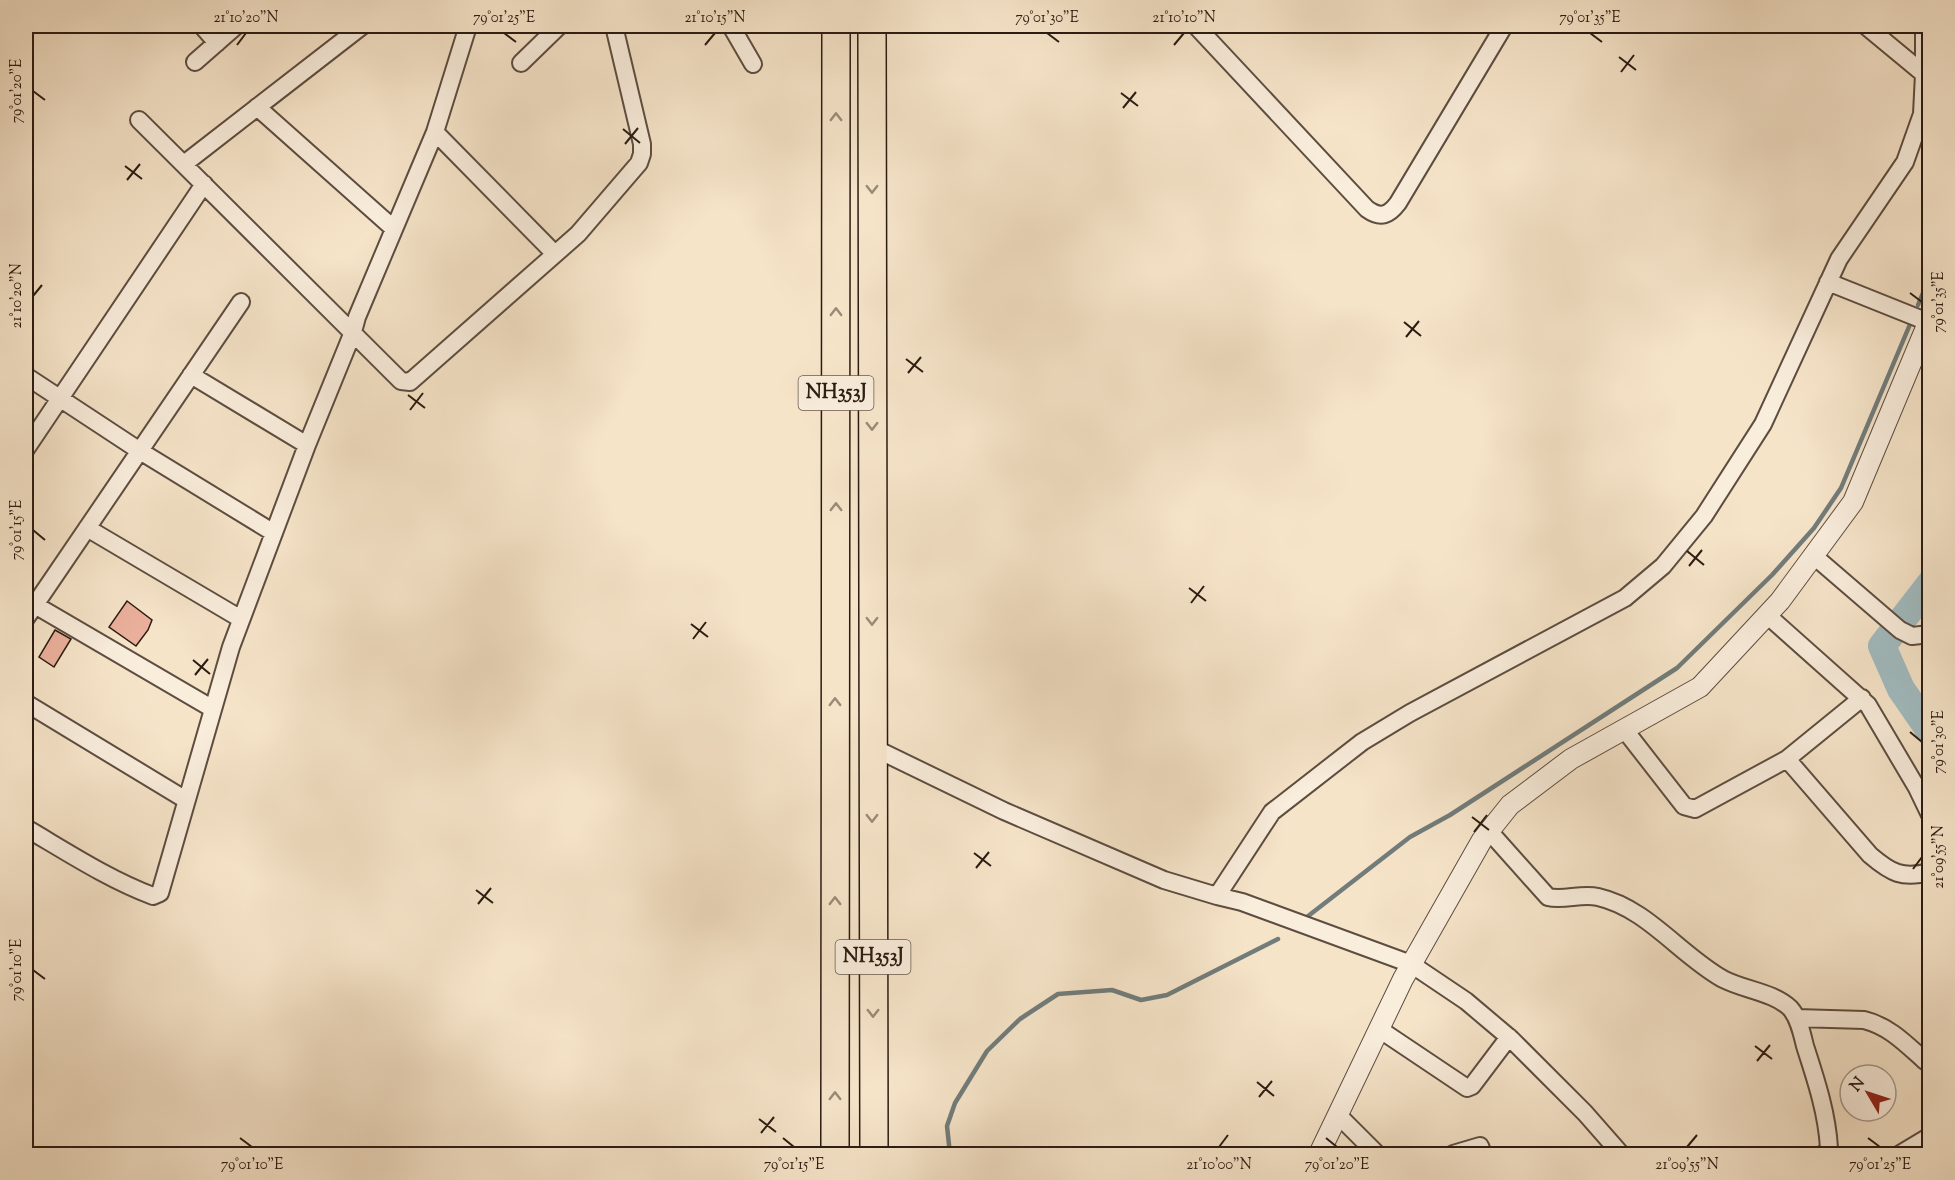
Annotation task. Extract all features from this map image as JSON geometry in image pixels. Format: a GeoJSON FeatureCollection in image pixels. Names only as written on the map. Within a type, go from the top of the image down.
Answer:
{"type":"FeatureCollection","features":[{"type":"Feature","properties":{"kind":"highway","name":"NH353J"},"geometry":{"type":"LineString","coordinates":[[836,26],[836,1155]]}},
{"type":"Feature","properties":{"kind":"highway","name":"NH353J"},"geometry":{"type":"LineString","coordinates":[[872,26],[874,1155]]}},
{"type":"Feature","properties":{"kind":"street"},"geometry":{"type":"LineString","coordinates":[[202,26],[217,43]]}},
{"type":"Feature","properties":{"kind":"street"},"geometry":{"type":"LineString","coordinates":[[195,62],[236,26]]}},
{"type":"Feature","properties":{"kind":"street"},"geometry":{"type":"LineString","coordinates":[[184,164],[362,26]]}},
{"type":"Feature","properties":{"kind":"street"},"geometry":{"type":"LineString","coordinates":[[26,828],[100,872],[135,889],[156,896],[160,893],[241,619],[357,317],[435,132],[468,26]]}},
{"type":"Feature","properties":{"kind":"street"},"geometry":{"type":"LineString","coordinates":[[521,63],[559,26]]}},
{"type":"Feature","properties":{"kind":"street"},"geometry":{"type":"LineString","coordinates":[[139,120],[401,381],[410,382],[578,234],[639,163],[642,144],[614,26]]}},
{"type":"Feature","properties":{"kind":"street"},"geometry":{"type":"LineString","coordinates":[[731,26],[753,64]]}},
{"type":"Feature","properties":{"kind":"street"},"geometry":{"type":"LineString","coordinates":[[1196,26],[1367,209],[1383,216],[1391,212],[1398,203],[1504,26]]}},
{"type":"Feature","properties":{"kind":"street"},"geometry":{"type":"LineString","coordinates":[[1866,26],[1924,74]]}},
{"type":"Feature","properties":{"kind":"street"},"geometry":{"type":"LineString","coordinates":[[1217,896],[1272,812],[1362,742],[1410,713],[1625,598],[1663,566],[1704,516],[1764,424],[1839,260],[1905,162],[1922,114],[1924,26]]}},
{"type":"Feature","properties":{"kind":"street"},"geometry":{"type":"LineString","coordinates":[[257,107],[393,228]]}},
{"type":"Feature","properties":{"kind":"street"},"geometry":{"type":"LineString","coordinates":[[435,132],[555,254]]}},
{"type":"Feature","properties":{"kind":"street"},"geometry":{"type":"LineString","coordinates":[[26,450],[204,184]]}},
{"type":"Feature","properties":{"kind":"street"},"geometry":{"type":"LineString","coordinates":[[1319,1155],[1411,964],[1482,840],[1510,805],[1571,759],[1700,687],[1780,601],[1853,502],[1929,320],[1828,282]]}},
{"type":"Feature","properties":{"kind":"street"},"geometry":{"type":"LineString","coordinates":[[213,709],[30,612],[241,302]]}},
{"type":"Feature","properties":{"kind":"street"},"geometry":{"type":"LineString","coordinates":[[191,375],[307,445]]}},
{"type":"Feature","properties":{"kind":"street"},"geometry":{"type":"LineString","coordinates":[[26,376],[273,533]]}},
{"type":"Feature","properties":{"kind":"street"},"geometry":{"type":"LineString","coordinates":[[87,528],[241,619]]}},
{"type":"Feature","properties":{"kind":"street"},"geometry":{"type":"LineString","coordinates":[[1814,556],[1906,634],[1929,634]]}},
{"type":"Feature","properties":{"kind":"street"},"geometry":{"type":"LineString","coordinates":[[1767,615],[1862,698],[1917,788],[1929,815]]}},
{"type":"Feature","properties":{"kind":"street"},"geometry":{"type":"LineString","coordinates":[[1624,729],[1684,806],[1695,809],[1787,759],[1862,698]]}},
{"type":"Feature","properties":{"kind":"street"},"geometry":{"type":"LineString","coordinates":[[26,703],[186,800]]}},
{"type":"Feature","properties":{"kind":"street"},"geometry":{"type":"LineString","coordinates":[[872,753],[1164,880],[1242,902],[1411,964],[1466,1001],[1509,1037],[1585,1113],[1621,1155]]}},
{"type":"Feature","properties":{"kind":"street"},"geometry":{"type":"LineString","coordinates":[[1787,759],[1870,855],[1882,865],[1896,874],[1913,876],[1929,872]]}},
{"type":"Feature","properties":{"kind":"street"},"geometry":{"type":"LineString","coordinates":[[1489,831],[1548,897],[1597,897],[1623,907],[1641,917],[1721,978],[1780,1002],[1790,1009],[1797,1018],[1828,1125],[1829,1148],[1826,1154]]}},
{"type":"Feature","properties":{"kind":"street"},"geometry":{"type":"LineString","coordinates":[[1797,1018],[1863,1020],[1874,1023],[1892,1031],[1925,1061]]}},
{"type":"Feature","properties":{"kind":"street"},"geometry":{"type":"LineString","coordinates":[[1379,1029],[1467,1088],[1472,1086],[1509,1037]]}},
{"type":"Feature","properties":{"kind":"street"},"geometry":{"type":"LineString","coordinates":[[1338,1115],[1377,1155]]}},
{"type":"Feature","properties":{"kind":"street"},"geometry":{"type":"LineString","coordinates":[[1900,1155],[1929,1136]]}},
{"type":"Feature","properties":{"kind":"street"},"geometry":{"type":"LineString","coordinates":[[1453,1155],[1480,1146],[1483,1155]]}},
{"type":"Feature","properties":{"kind":"building"},"geometry":{"type":"Polygon","coordinates":[[[127,601],[152,620],[148,630],[136,646],[109,627],[127,601]]]}},
{"type":"Feature","properties":{"kind":"building"},"geometry":{"type":"Polygon","coordinates":[[[55,630],[71,639],[54,667],[39,657],[55,630]]]}},
{"type":"Feature","properties":{"kind":"waterway"},"geometry":{"type":"LineString","coordinates":[[1918,305],[1930,276]]}},
{"type":"Feature","properties":{"kind":"waterway"},"geometry":{"type":"LineString","coordinates":[[1303,920],[1410,837],[1450,815],[1677,668],[1772,575],[1814,528],[1841,488],[1911,322]]}},
{"type":"Feature","properties":{"kind":"waterway"},"geometry":{"type":"LineString","coordinates":[[1930,584],[1882,646],[1901,689],[1930,731]]}},
{"type":"Feature","properties":{"kind":"waterway"},"geometry":{"type":"LineString","coordinates":[[950,1154],[947,1126],[955,1103],[987,1051],[1020,1019],[1058,994],[1112,990],[1141,1000],[1167,995],[1278,939]]}}]}
